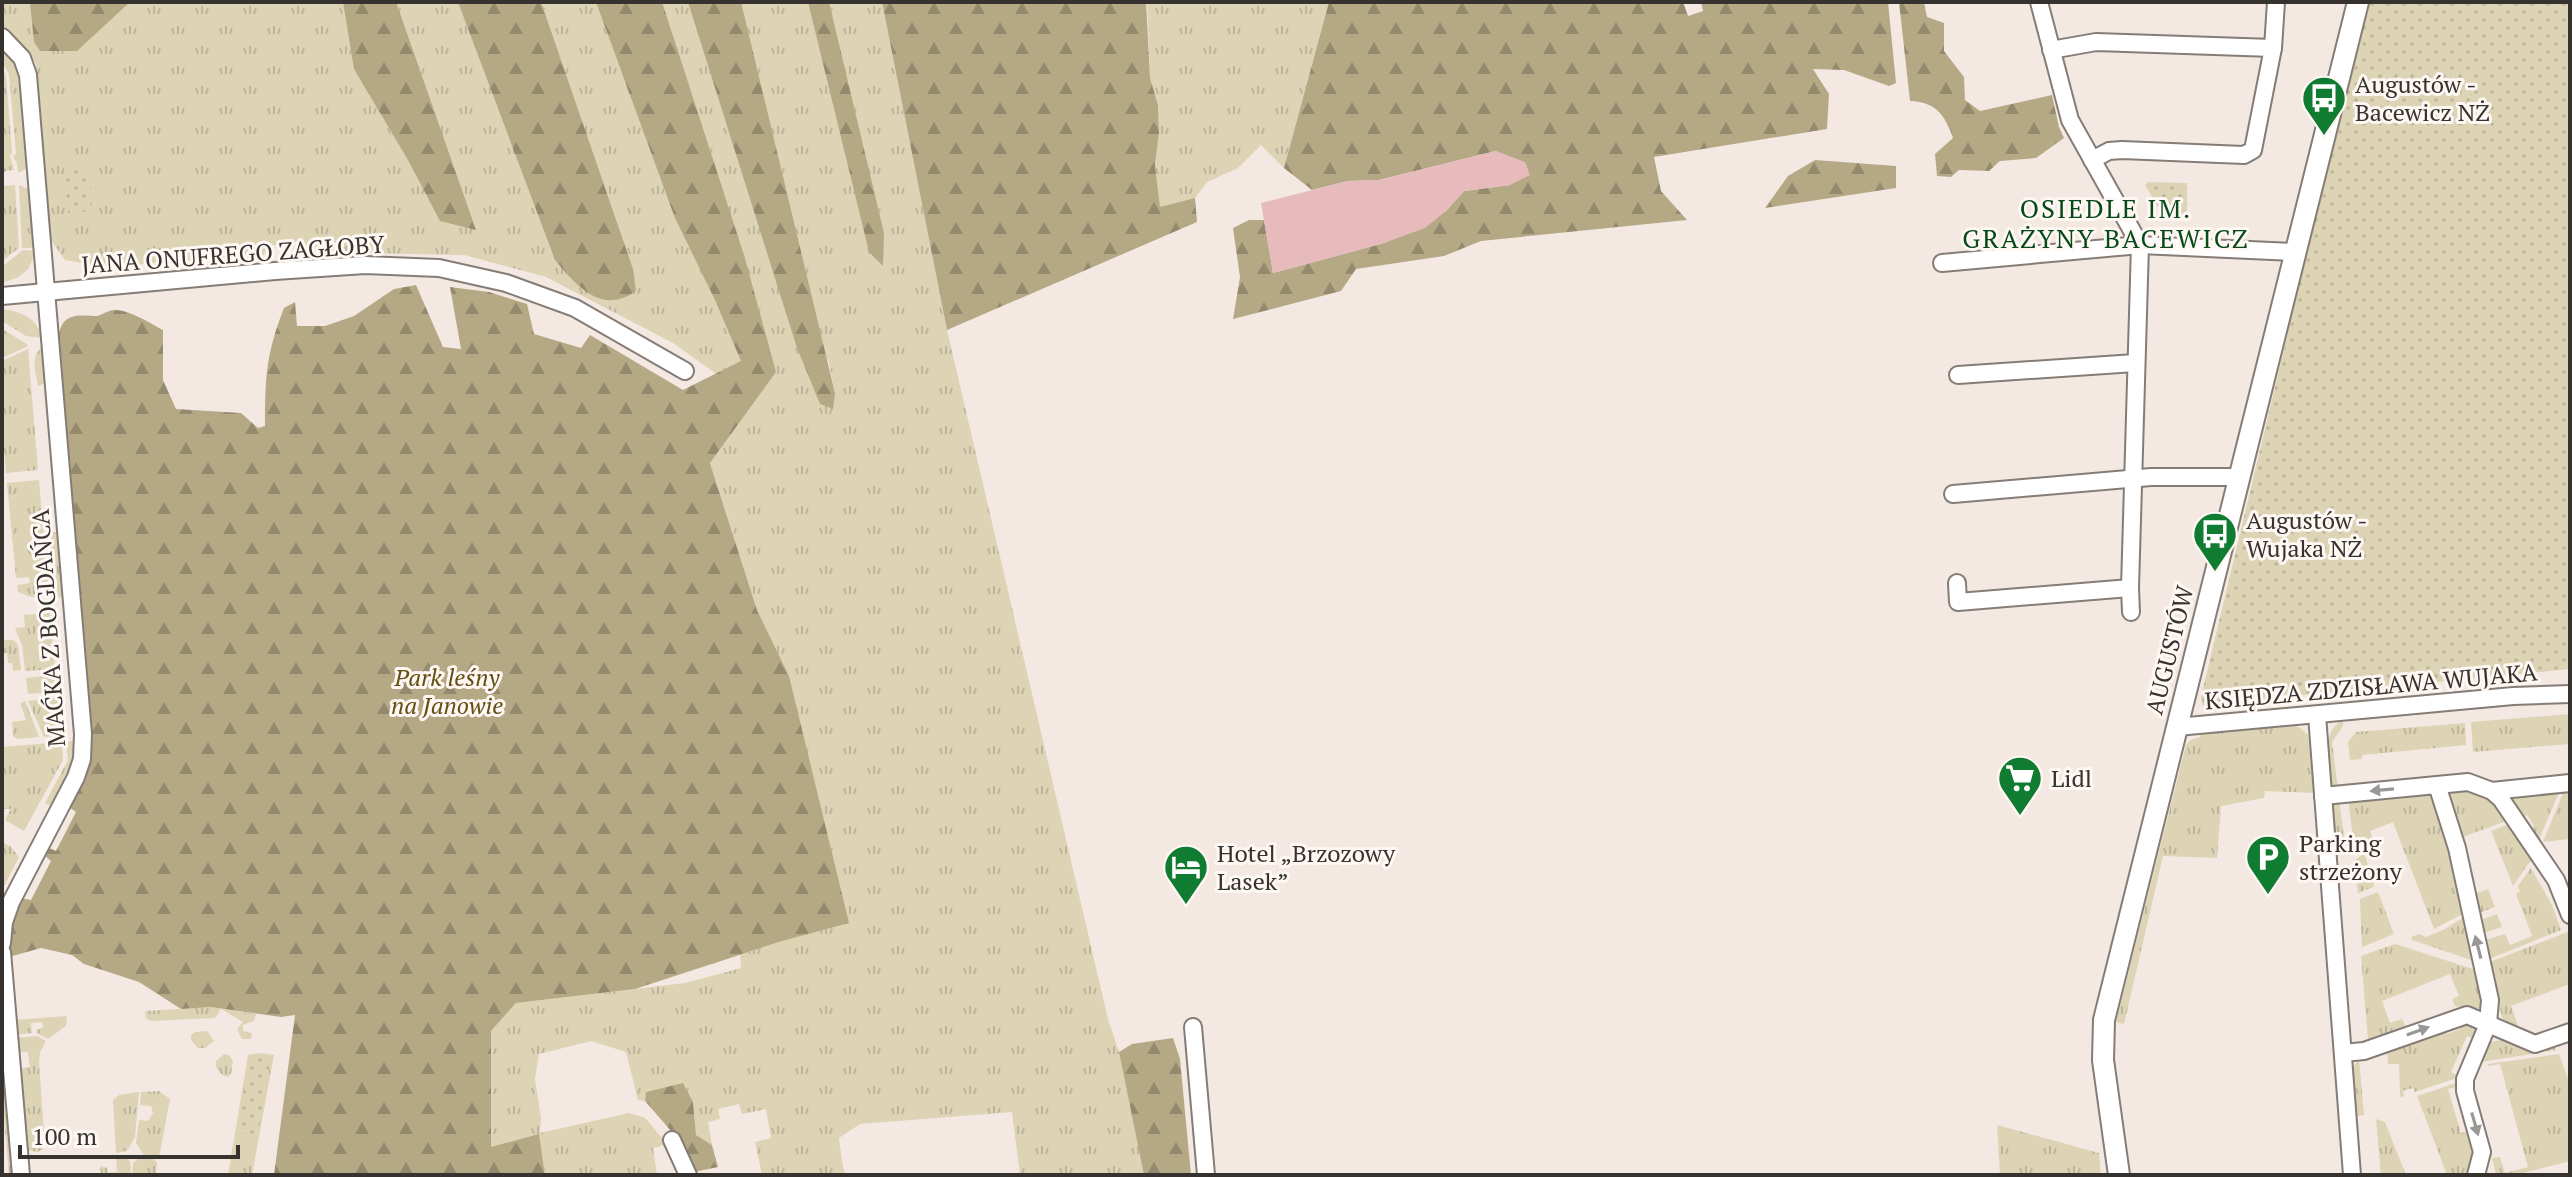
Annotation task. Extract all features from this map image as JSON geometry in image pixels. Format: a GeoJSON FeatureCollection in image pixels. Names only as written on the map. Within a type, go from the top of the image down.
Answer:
{"type":"FeatureCollection","features":[{"type":"Feature","properties":{"kind":"street"},"geometry":{"type":"LineString","coordinates":[[2039,2],[2070,120],[2140,245],[2131,612]]}},
{"type":"Feature","properties":{"kind":"street"},"geometry":{"type":"LineString","coordinates":[[2092,160],[2109,151],[2122,150],[2244,155],[2253,150],[2273,48],[2276,2]]}},
{"type":"Feature","properties":{"kind":"street","name":"AUGUSTÓW"},"geometry":{"type":"LineString","coordinates":[[2119,1175],[2103,1060],[2103,1032],[2358,2]]}},
{"type":"Feature","properties":{"kind":"street","name":"MAĆKA Z BOGDAŃCA"},"geometry":{"type":"LineString","coordinates":[[2,37],[26,66],[83,748],[76,777],[11,902],[4,922],[2,943]]}},
{"type":"Feature","properties":{"kind":"street"},"geometry":{"type":"LineString","coordinates":[[2051,50],[2096,42],[2273,48]]}},
{"type":"Feature","properties":{"kind":"street"},"geometry":{"type":"LineString","coordinates":[[1942,263],[2140,245],[2296,252]]}},
{"type":"Feature","properties":{"kind":"street","name":"JANA ONUFREGO ZAGŁOBY"},"geometry":{"type":"LineString","coordinates":[[2,296],[365,265],[439,268],[506,283],[575,308],[685,371]]}},
{"type":"Feature","properties":{"kind":"street"},"geometry":{"type":"LineString","coordinates":[[1958,375],[2135,363]]}},
{"type":"Feature","properties":{"kind":"street"},"geometry":{"type":"LineString","coordinates":[[1953,494],[2151,477],[2239,477]]}},
{"type":"Feature","properties":{"kind":"street"},"geometry":{"type":"LineString","coordinates":[[1957,583],[1958,602],[2130,588]]}},
{"type":"Feature","properties":{"kind":"street","name":"KSIĘDZA ZDZISŁAWA WUJAKA"},"geometry":{"type":"LineString","coordinates":[[2177,727],[2513,696],[2570,694]]}},
{"type":"Feature","properties":{"kind":"street"},"geometry":{"type":"LineString","coordinates":[[2317,715],[2352,1175]]}},
{"type":"Feature","properties":{"kind":"street"},"geometry":{"type":"LineString","coordinates":[[2323,796],[2468,782],[2492,791],[2563,879],[2570,915]]}},
{"type":"Feature","properties":{"kind":"street"},"geometry":{"type":"LineString","coordinates":[[2492,791],[2570,783]]}},
{"type":"Feature","properties":{"kind":"street"},"geometry":{"type":"LineString","coordinates":[[2437,785],[2457,848],[2490,1000],[2488,1024],[2465,1079],[2465,1091],[2482,1152],[2476,1175]]}},
{"type":"Feature","properties":{"kind":"street"},"geometry":{"type":"LineString","coordinates":[[2,952],[3,999],[21,1175]]}},
{"type":"Feature","properties":{"kind":"street"},"geometry":{"type":"LineString","coordinates":[[2343,1053],[2364,1051],[2467,1015],[2535,1044],[2570,1033]]}},
{"type":"Feature","properties":{"kind":"street"},"geometry":{"type":"LineString","coordinates":[[1193,1027],[1206,1175]]}},
{"type":"Feature","properties":{"kind":"street"},"geometry":{"type":"LineString","coordinates":[[672,1140],[688,1175]]}},
{"type":"Feature","properties":{"kind":"green space"},"geometry":{"type":"Polygon","coordinates":[[[2,2],[882,2],[947,330],[1108,1019],[1119,1052],[1145,1175],[1020,1175],[1012,1112],[860,1124],[839,1138],[846,1175],[762,1175],[755,1142],[771,1138],[766,1109],[742,1114],[739,1104],[718,1109],[720,1119],[708,1122],[712,1145],[696,1135],[693,1102],[647,1091],[645,1101],[638,1100],[626,1052],[591,1041],[539,1054],[535,1079],[540,1133],[629,1113],[645,1118],[667,1144],[653,1148],[657,1175],[545,1175],[539,1135],[491,1148],[491,1031],[516,1003],[685,983],[741,968],[740,955],[782,941],[789,676],[757,610],[710,462],[729,383],[673,343],[546,277],[464,255],[311,252],[296,242],[269,246],[261,259],[185,260],[108,267],[65,260],[51,240],[36,64],[2,28],[2,2]],[[828,359],[806,365],[835,393],[828,359]]]}},
{"type":"Feature","properties":{"kind":"green space"},"geometry":{"type":"Polygon","coordinates":[[[30,2],[130,2],[77,51],[40,51],[34,42],[30,2]]]}},
{"type":"Feature","properties":{"kind":"green space"},"geometry":{"type":"Polygon","coordinates":[[[343,2],[396,2],[476,230],[440,221],[354,69],[343,2]]]}},
{"type":"Feature","properties":{"kind":"green space"},"geometry":{"type":"Polygon","coordinates":[[[458,2],[541,2],[633,269],[636,291],[623,298],[601,299],[581,287],[555,260],[458,2]]]}},
{"type":"Feature","properties":{"kind":"green space","name":"Park leśny na Janowie"},"geometry":{"type":"Polygon","coordinates":[[[596,2],[662,2],[744,255],[776,372],[710,463],[757,610],[789,676],[849,923],[782,941],[635,989],[516,1003],[491,1031],[491,1147],[539,1134],[545,1175],[274,1175],[295,1015],[281,1017],[211,1007],[181,1009],[139,982],[84,964],[72,955],[41,948],[9,957],[9,933],[20,898],[31,900],[51,861],[44,855],[49,848],[56,851],[76,812],[69,807],[89,763],[91,751],[57,346],[60,330],[71,317],[96,316],[113,310],[140,318],[163,330],[163,380],[176,409],[241,413],[258,428],[265,426],[268,366],[284,308],[295,302],[297,326],[325,326],[354,316],[394,289],[416,285],[443,347],[461,349],[450,287],[489,292],[527,304],[534,334],[581,348],[590,335],[683,390],[741,361],[675,218],[596,2]]]}},
{"type":"Feature","properties":{"kind":"green space"},"geometry":{"type":"Polygon","coordinates":[[[688,2],[741,2],[835,393],[833,409],[820,404],[797,348],[688,2]]]}},
{"type":"Feature","properties":{"kind":"green space"},"geometry":{"type":"Polygon","coordinates":[[[808,2],[829,2],[884,233],[883,266],[869,252],[808,2]]]}},
{"type":"Feature","properties":{"kind":"green space"},"geometry":{"type":"Polygon","coordinates":[[[882,2],[1146,2],[1150,78],[1158,105],[1155,165],[1160,207],[1195,198],[1197,222],[947,330],[882,2]]]}},
{"type":"Feature","properties":{"kind":"green space"},"geometry":{"type":"Polygon","coordinates":[[[1147,2],[1329,2],[1284,168],[1261,145],[1238,168],[1207,182],[1195,198],[1160,208],[1155,165],[1158,105],[1150,78],[1147,2]]]}},
{"type":"Feature","properties":{"kind":"green space"},"geometry":{"type":"Polygon","coordinates":[[[1329,2],[1683,2],[1688,16],[1703,11],[1701,2],[1888,2],[1896,83],[1889,86],[1844,70],[1813,69],[1829,94],[1827,129],[1654,157],[1661,191],[1687,220],[1481,241],[1444,256],[1356,269],[1341,291],[1233,319],[1240,277],[1233,228],[1249,220],[1264,220],[1273,273],[1384,243],[1446,211],[1464,191],[1510,185],[1496,151],[1379,180],[1348,181],[1312,190],[1284,168],[1329,2]]]}},
{"type":"Feature","properties":{"kind":"green space"},"geometry":{"type":"Polygon","coordinates":[[[1899,2],[1924,2],[1927,17],[1944,23],[1944,51],[1964,77],[1965,100],[1980,111],[2052,95],[2064,138],[2036,158],[2000,161],[1989,171],[1959,170],[1951,177],[1937,176],[1935,154],[1953,138],[1938,111],[1927,104],[1910,101],[1899,2]]]}},
{"type":"Feature","properties":{"kind":"green space"},"geometry":{"type":"Polygon","coordinates":[[[2367,2],[2570,2],[2570,669],[2202,705],[2201,697],[2367,2]]]}},
{"type":"Feature","properties":{"kind":"green space"},"geometry":{"type":"Polygon","coordinates":[[[2,46],[19,66],[29,167],[18,173],[13,157],[16,153],[9,74],[2,62],[2,46]]]}},
{"type":"Feature","properties":{"kind":"green space"},"geometry":{"type":"Polygon","coordinates":[[[2,68],[6,76],[10,156],[14,170],[2,174],[2,68]]]}},
{"type":"Feature","properties":{"kind":"green space"},"geometry":{"type":"Polygon","coordinates":[[[1815,160],[1896,166],[1896,188],[1765,208],[1788,176],[1815,160]]]}},
{"type":"Feature","properties":{"kind":"green space"},"geometry":{"type":"Polygon","coordinates":[[[90,165],[92,211],[68,213],[64,167],[90,165]]]}},
{"type":"Feature","properties":{"kind":"green space"},"geometry":{"type":"Polygon","coordinates":[[[2148,182],[2187,183],[2187,218],[2164,217],[2145,185],[2148,182]]]}},
{"type":"Feature","properties":{"kind":"green space"},"geometry":{"type":"Polygon","coordinates":[[[15,185],[19,248],[2,261],[2,186],[15,185]]]}},
{"type":"Feature","properties":{"kind":"green space"},"geometry":{"type":"Polygon","coordinates":[[[19,185],[31,190],[34,248],[22,248],[19,185]]]}},
{"type":"Feature","properties":{"kind":"green space"},"geometry":{"type":"Polygon","coordinates":[[[23,250],[34,251],[28,268],[15,279],[2,282],[2,267],[23,250]]]}},
{"type":"Feature","properties":{"kind":"green space"},"geometry":{"type":"Polygon","coordinates":[[[2,309],[28,317],[37,325],[43,338],[26,336],[2,321],[2,309]]]}},
{"type":"Feature","properties":{"kind":"green space"},"geometry":{"type":"Polygon","coordinates":[[[2,329],[27,344],[28,346],[2,358],[2,329]]]}},
{"type":"Feature","properties":{"kind":"green space"},"geometry":{"type":"Polygon","coordinates":[[[44,347],[46,383],[38,386],[35,359],[44,347]]]}},
{"type":"Feature","properties":{"kind":"green space"},"geometry":{"type":"Polygon","coordinates":[[[28,349],[38,470],[6,473],[2,361],[28,349]]]}},
{"type":"Feature","properties":{"kind":"green space"},"geometry":{"type":"Polygon","coordinates":[[[39,480],[49,596],[31,597],[18,592],[17,585],[30,583],[29,577],[16,578],[7,483],[39,480]]]}},
{"type":"Feature","properties":{"kind":"green space"},"geometry":{"type":"Polygon","coordinates":[[[50,532],[58,532],[65,595],[56,599],[50,532]]]}},
{"type":"Feature","properties":{"kind":"green space"},"geometry":{"type":"Polygon","coordinates":[[[50,613],[55,669],[25,671],[22,645],[15,628],[25,627],[24,615],[50,613]]]}},
{"type":"Feature","properties":{"kind":"green space"},"geometry":{"type":"Polygon","coordinates":[[[2,640],[13,640],[18,645],[21,670],[13,671],[7,653],[2,653],[2,640]]]}},
{"type":"Feature","properties":{"kind":"green space"},"geometry":{"type":"Polygon","coordinates":[[[54,675],[57,691],[28,694],[26,678],[54,675]]]}},
{"type":"Feature","properties":{"kind":"green space"},"geometry":{"type":"Polygon","coordinates":[[[58,698],[61,735],[44,737],[28,701],[58,698]]]}},
{"type":"Feature","properties":{"kind":"green space"},"geometry":{"type":"Polygon","coordinates":[[[25,701],[39,737],[17,739],[13,736],[12,722],[26,720],[20,703],[25,701]]]}},
{"type":"Feature","properties":{"kind":"green space"},"geometry":{"type":"Polygon","coordinates":[[[2570,714],[2570,744],[2473,752],[2471,722],[2570,714]]]}},
{"type":"Feature","properties":{"kind":"green space"},"geometry":{"type":"Polygon","coordinates":[[[2343,720],[2343,726],[2332,742],[2338,789],[2330,783],[2328,748],[2331,732],[2343,720]]]}},
{"type":"Feature","properties":{"kind":"green space"},"geometry":{"type":"Polygon","coordinates":[[[2465,723],[2466,745],[2362,755],[2362,759],[2350,760],[2348,742],[2356,732],[2465,723]]]}},
{"type":"Feature","properties":{"kind":"green space"},"geometry":{"type":"Polygon","coordinates":[[[2293,725],[2308,735],[2314,793],[2265,791],[2264,798],[2221,806],[2217,858],[2163,856],[2124,1024],[2116,1022],[2186,745],[2200,737],[2200,733],[2293,725]]]}},
{"type":"Feature","properties":{"kind":"green space"},"geometry":{"type":"Polygon","coordinates":[[[76,740],[71,773],[54,807],[45,803],[68,760],[66,742],[76,740]]]}},
{"type":"Feature","properties":{"kind":"green space"},"geometry":{"type":"Polygon","coordinates":[[[62,742],[63,760],[24,831],[5,820],[11,809],[2,809],[2,747],[62,742]]]}},
{"type":"Feature","properties":{"kind":"green space"},"geometry":{"type":"Polygon","coordinates":[[[2570,787],[2570,839],[2543,842],[2565,788],[2570,787]]]}},
{"type":"Feature","properties":{"kind":"green space"},"geometry":{"type":"Polygon","coordinates":[[[2561,788],[2538,842],[2530,829],[2534,826],[2527,815],[2522,817],[2509,794],[2561,788]]]}},
{"type":"Feature","properties":{"kind":"green space"},"geometry":{"type":"Polygon","coordinates":[[[2465,789],[2494,800],[2509,820],[2463,837],[2449,790],[2465,789]]]}},
{"type":"Feature","properties":{"kind":"green space"},"geometry":{"type":"Polygon","coordinates":[[[2425,791],[2434,794],[2439,802],[2466,912],[2434,929],[2393,822],[2370,831],[2375,844],[2354,847],[2348,798],[2425,791]]]}},
{"type":"Feature","properties":{"kind":"green space"},"geometry":{"type":"Polygon","coordinates":[[[2339,799],[2346,852],[2336,853],[2332,806],[2339,799]]]}},
{"type":"Feature","properties":{"kind":"green space"},"geometry":{"type":"Polygon","coordinates":[[[2512,823],[2535,859],[2513,886],[2491,831],[2512,823]]]}},
{"type":"Feature","properties":{"kind":"green space"},"geometry":{"type":"Polygon","coordinates":[[[2,842],[19,857],[2,890],[2,842]]]}},
{"type":"Feature","properties":{"kind":"green space"},"geometry":{"type":"Polygon","coordinates":[[[2364,853],[2374,884],[2358,893],[2355,860],[2364,853]]]}},
{"type":"Feature","properties":{"kind":"green space"},"geometry":{"type":"Polygon","coordinates":[[[2531,868],[2552,905],[2561,930],[2489,959],[2485,940],[2505,934],[2510,945],[2532,936],[2516,894],[2520,892],[2518,886],[2531,868]]]}},
{"type":"Feature","properties":{"kind":"green space"},"geometry":{"type":"Polygon","coordinates":[[[2488,889],[2495,907],[2479,913],[2475,894],[2488,889]]]}},
{"type":"Feature","properties":{"kind":"green space"},"geometry":{"type":"Polygon","coordinates":[[[2378,892],[2394,934],[2362,947],[2360,899],[2378,892]]]}},
{"type":"Feature","properties":{"kind":"green space"},"geometry":{"type":"Polygon","coordinates":[[[2497,914],[2502,927],[2484,933],[2481,920],[2497,914]]]}},
{"type":"Feature","properties":{"kind":"green space"},"geometry":{"type":"Polygon","coordinates":[[[2466,916],[2474,961],[2412,940],[2411,937],[2419,934],[2426,937],[2445,929],[2466,916]]]}},
{"type":"Feature","properties":{"kind":"green space"},"geometry":{"type":"Polygon","coordinates":[[[2570,931],[2570,984],[2511,1006],[2519,1029],[2502,1018],[2490,962],[2570,931]]]}},
{"type":"Feature","properties":{"kind":"green space"},"geometry":{"type":"Polygon","coordinates":[[[2395,944],[2479,971],[2486,1009],[2455,1006],[2452,999],[2459,996],[2450,974],[2382,1001],[2390,1023],[2402,1019],[2405,1026],[2368,1040],[2361,956],[2395,944]]]}},
{"type":"Feature","properties":{"kind":"green space"},"geometry":{"type":"Polygon","coordinates":[[[211,1007],[256,1014],[254,1021],[243,1025],[243,1031],[252,1033],[251,1039],[242,1039],[237,1029],[243,1022],[221,1009],[215,1018],[151,1021],[146,1018],[145,1011],[211,1007]]]}},
{"type":"Feature","properties":{"kind":"green space"},"geometry":{"type":"Polygon","coordinates":[[[67,1016],[66,1026],[48,1039],[37,1033],[36,1030],[43,1028],[42,1022],[31,1023],[32,1033],[16,1035],[14,1020],[67,1016]]]}},
{"type":"Feature","properties":{"kind":"green space"},"geometry":{"type":"Polygon","coordinates":[[[2457,1023],[2472,1023],[2478,1035],[2477,1040],[2467,1036],[2451,1072],[2460,1077],[2415,1092],[2413,1088],[2403,1091],[2404,1096],[2400,1097],[2399,1064],[2388,1064],[2387,1049],[2444,1028],[2447,1034],[2460,1029],[2457,1023]]]}},
{"type":"Feature","properties":{"kind":"green space"},"geometry":{"type":"Polygon","coordinates":[[[207,1031],[214,1041],[205,1048],[198,1048],[191,1035],[207,1031]]]}},
{"type":"Feature","properties":{"kind":"green space"},"geometry":{"type":"Polygon","coordinates":[[[37,1036],[46,1041],[39,1063],[45,1147],[36,1152],[25,1148],[18,1069],[30,1067],[28,1052],[17,1052],[16,1038],[37,1036]]]}},
{"type":"Feature","properties":{"kind":"green space"},"geometry":{"type":"Polygon","coordinates":[[[2500,1037],[2554,1044],[2556,1050],[2481,1062],[2490,1042],[2500,1040],[2500,1037]]]}},
{"type":"Feature","properties":{"kind":"green space"},"geometry":{"type":"Polygon","coordinates":[[[1173,1038],[1180,1059],[1191,1175],[1144,1175],[1119,1052],[1132,1044],[1173,1038]]]}},
{"type":"Feature","properties":{"kind":"green space"},"geometry":{"type":"Polygon","coordinates":[[[2,1041],[14,1175],[9,1175],[2,1093],[2,1041]]]}},
{"type":"Feature","properties":{"kind":"green space"},"geometry":{"type":"Polygon","coordinates":[[[224,1054],[233,1061],[231,1074],[227,1077],[216,1067],[216,1061],[224,1054]]]}},
{"type":"Feature","properties":{"kind":"green space"},"geometry":{"type":"Polygon","coordinates":[[[250,1054],[271,1058],[258,1135],[237,1132],[250,1054]]]}},
{"type":"Feature","properties":{"kind":"green space"},"geometry":{"type":"Polygon","coordinates":[[[2559,1054],[2570,1084],[2570,1161],[2515,1175],[2496,1175],[2492,1158],[2500,1157],[2505,1173],[2528,1167],[2500,1064],[2488,1064],[2559,1054]]]}},
{"type":"Feature","properties":{"kind":"green space"},"geometry":{"type":"Polygon","coordinates":[[[248,1055],[274,1055],[252,1175],[228,1175],[248,1055]]]}},
{"type":"Feature","properties":{"kind":"green space"},"geometry":{"type":"Polygon","coordinates":[[[2359,1059],[2364,1115],[2356,1116],[2352,1068],[2359,1059]]]}},
{"type":"Feature","properties":{"kind":"green space"},"geometry":{"type":"Polygon","coordinates":[[[2459,1082],[2460,1086],[2448,1089],[2461,1133],[2471,1130],[2476,1150],[2469,1175],[2447,1175],[2417,1096],[2459,1082]]]}},
{"type":"Feature","properties":{"kind":"green space"},"geometry":{"type":"Polygon","coordinates":[[[683,1083],[693,1102],[696,1135],[712,1145],[718,1167],[694,1172],[678,1139],[645,1101],[646,1092],[683,1083]]]}},
{"type":"Feature","properties":{"kind":"green space"},"geometry":{"type":"Polygon","coordinates":[[[159,1091],[170,1099],[159,1158],[144,1155],[136,1143],[139,1120],[148,1121],[153,1113],[151,1106],[140,1105],[141,1092],[159,1091]]]}},
{"type":"Feature","properties":{"kind":"green space"},"geometry":{"type":"Polygon","coordinates":[[[139,1092],[135,1137],[127,1151],[116,1153],[113,1100],[119,1095],[139,1092]]]}},
{"type":"Feature","properties":{"kind":"green space"},"geometry":{"type":"Polygon","coordinates":[[[2376,1119],[2385,1122],[2406,1175],[2381,1175],[2376,1119]]]}},
{"type":"Feature","properties":{"kind":"green space"},"geometry":{"type":"Polygon","coordinates":[[[1997,1125],[2099,1153],[2101,1175],[2000,1175],[1997,1125]]]}},
{"type":"Feature","properties":{"kind":"green space"},"geometry":{"type":"Polygon","coordinates":[[[116,1156],[129,1160],[130,1175],[101,1175],[100,1166],[107,1168],[108,1173],[117,1172],[116,1156]]]}},
{"type":"Feature","properties":{"kind":"green space"},"geometry":{"type":"Polygon","coordinates":[[[140,1157],[157,1162],[156,1175],[132,1175],[133,1163],[140,1157]]]}},
{"type":"Feature","properties":{"kind":"shaded area"},"geometry":{"type":"Polygon","coordinates":[[[1496,151],[1525,162],[1530,175],[1510,185],[1464,191],[1425,228],[1384,243],[1273,273],[1261,203],[1348,181],[1379,180],[1496,151]]]}},
{"type":"Feature","properties":{"kind":"place","name":"Augustów - Bacewicz NŻ"},"geometry":{"type":"Point","coordinates":[2324,137]}},
{"type":"Feature","properties":{"kind":"place","name":"Augustów - Wujaka NŻ"},"geometry":{"type":"Point","coordinates":[2215,573]}},
{"type":"Feature","properties":{"kind":"place","name":"Lidl"},"geometry":{"type":"Point","coordinates":[2020,817]}},
{"type":"Feature","properties":{"kind":"place","name":"Parking strzeżony"},"geometry":{"type":"Point","coordinates":[2268,896]}},
{"type":"Feature","properties":{"kind":"place","name":"Hotel „Brzozowy Lasek”"},"geometry":{"type":"Point","coordinates":[1186,906]}},
{"type":"Feature","properties":{"kind":"district","name":"OSIEDLE IM. GRAŻYNY BACEWICZ"},"geometry":{"type":"Point","coordinates":[2106,223]}}]}
